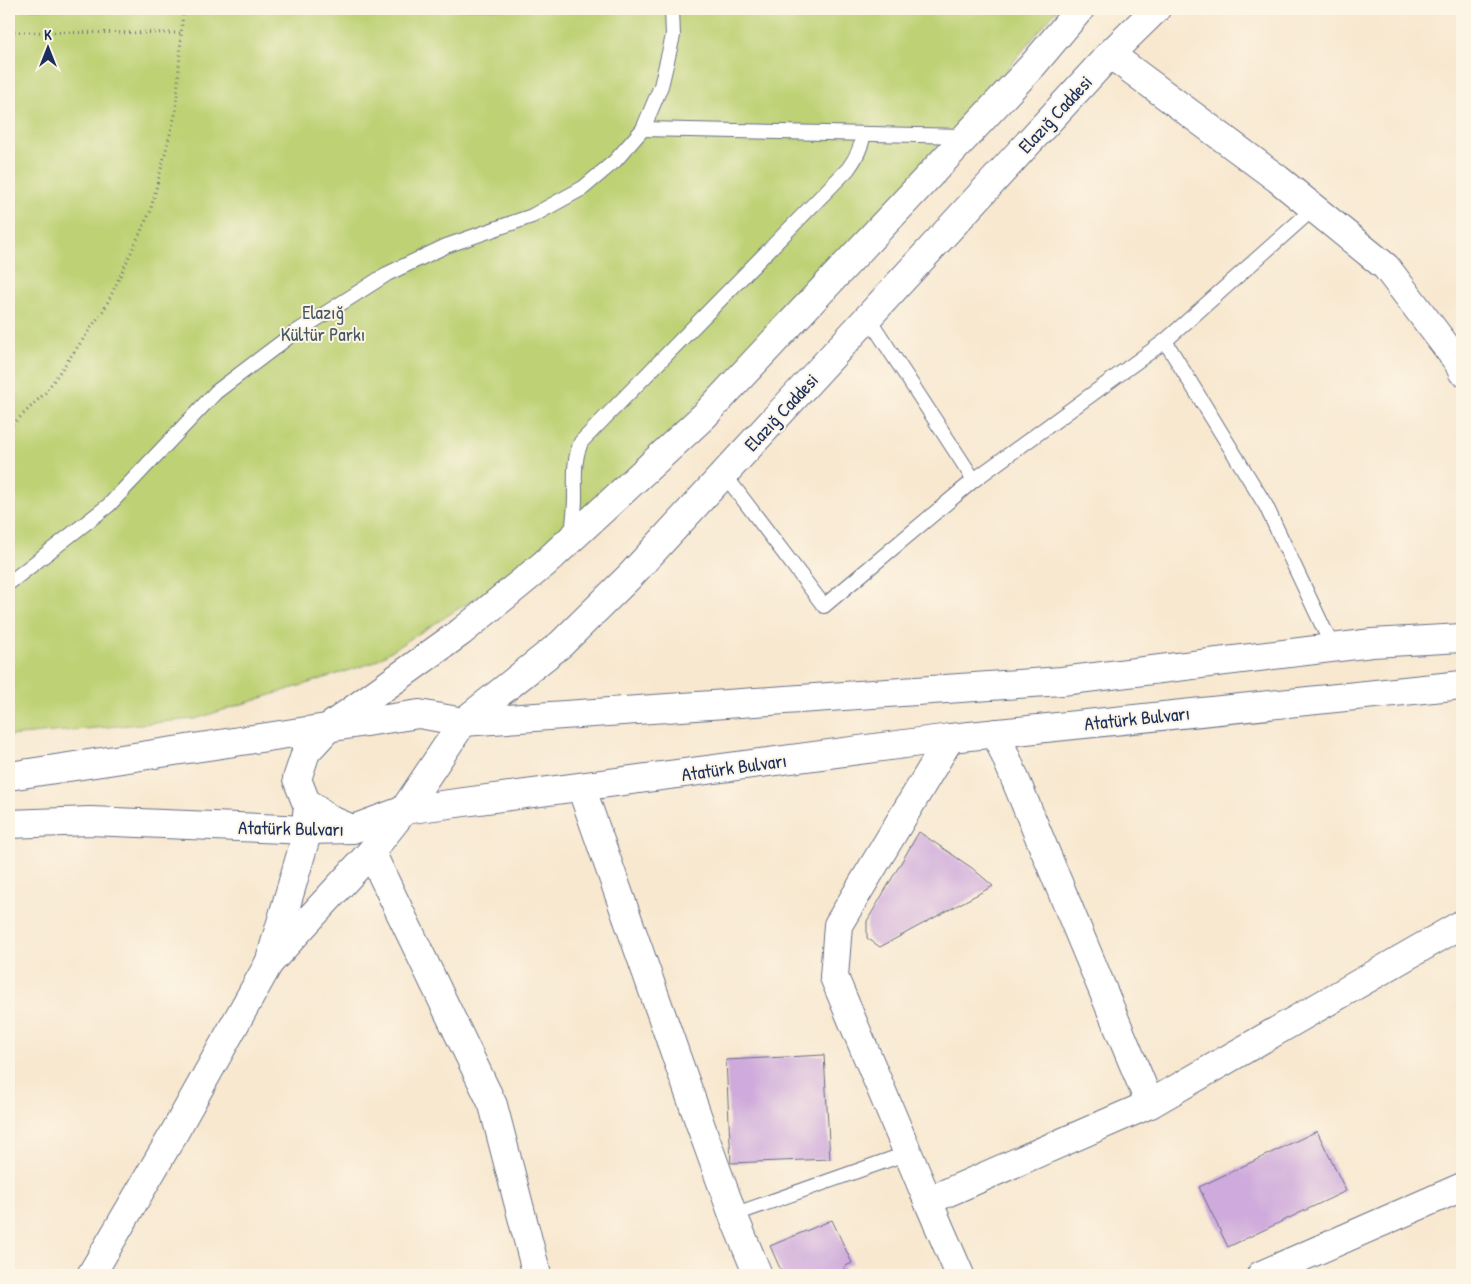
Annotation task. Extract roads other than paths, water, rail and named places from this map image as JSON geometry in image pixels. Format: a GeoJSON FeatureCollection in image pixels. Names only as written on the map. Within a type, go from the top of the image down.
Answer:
{"type":"FeatureCollection","features":[{"type":"Feature","properties":{"kind":"main road"},"geometry":{"type":"LineString","coordinates":[[91,1275],[173,1135],[269,963],[308,830],[306,802],[297,779],[306,752],[330,727],[461,632],[544,564],[704,416],[968,136],[1033,65],[1080,9]]}},
{"type":"Feature","properties":{"kind":"main road","name":"Elazığ Caddesi"},"geometry":{"type":"LineString","coordinates":[[269,963],[370,852],[404,810],[462,722],[561,644],[631,575],[1110,54],[1156,9]]}},
{"type":"Feature","properties":{"kind":"main road"},"geometry":{"type":"LineString","coordinates":[[1110,54],[1278,179],[1386,267],[1458,362],[1462,371]]}},
{"type":"Feature","properties":{"kind":"main road"},"geometry":{"type":"LineString","coordinates":[[9,776],[419,714],[462,722],[1062,681],[1372,643],[1462,638]]}},
{"type":"Feature","properties":{"kind":"main road","name":"Atatürk Bulvarı"},"geometry":{"type":"LineString","coordinates":[[9,824],[90,821],[308,830],[353,830],[404,810],[950,738],[1462,685]]}},
{"type":"Feature","properties":{"kind":"main road"},"geometry":{"type":"LineString","coordinates":[[996,733],[1150,1104]]}},
{"type":"Feature","properties":{"kind":"main road"},"geometry":{"type":"LineString","coordinates":[[950,738],[838,925],[834,977],[960,1275]]}},
{"type":"Feature","properties":{"kind":"main road"},"geometry":{"type":"LineString","coordinates":[[581,787],[733,1215],[758,1275]]}},
{"type":"Feature","properties":{"kind":"main road"},"geometry":{"type":"LineString","coordinates":[[306,802],[329,819],[353,830]]}},
{"type":"Feature","properties":{"kind":"main road"},"geometry":{"type":"LineString","coordinates":[[370,852],[493,1105],[537,1275]]}},
{"type":"Feature","properties":{"kind":"main road"},"geometry":{"type":"LineString","coordinates":[[928,1201],[1150,1104],[1462,924]]}},
{"type":"Feature","properties":{"kind":"main road"},"geometry":{"type":"LineString","coordinates":[[1261,1275],[1462,1187]]}},
{"type":"Feature","properties":{"kind":"lane"},"geometry":{"type":"LineString","coordinates":[[9,583],[109,505],[216,392],[290,336],[387,274],[446,246],[532,216],[583,188],[616,160],[644,129],[661,86],[673,36],[672,9]]}},
{"type":"Feature","properties":{"kind":"lane"},"geometry":{"type":"LineString","coordinates":[[644,129],[968,136]]}},
{"type":"Feature","properties":{"kind":"lane"},"geometry":{"type":"LineString","coordinates":[[572,538],[575,462],[581,442],[848,169],[862,147],[864,134]]}},
{"type":"Feature","properties":{"kind":"lane"},"geometry":{"type":"LineString","coordinates":[[724,474],[824,606],[974,480],[1165,342],[1314,208]]}},
{"type":"Feature","properties":{"kind":"lane"},"geometry":{"type":"LineString","coordinates":[[868,317],[974,480]]}},
{"type":"Feature","properties":{"kind":"lane"},"geometry":{"type":"LineString","coordinates":[[1165,342],[1266,506],[1333,648]]}},
{"type":"Feature","properties":{"kind":"lane"},"geometry":{"type":"LineString","coordinates":[[733,1215],[908,1153]]}},
{"type":"Feature","properties":{"kind":"park label","name":"Elazığ Kültür Parkı"},"geometry":{"type":"Point","coordinates":[323,323]}}]}
